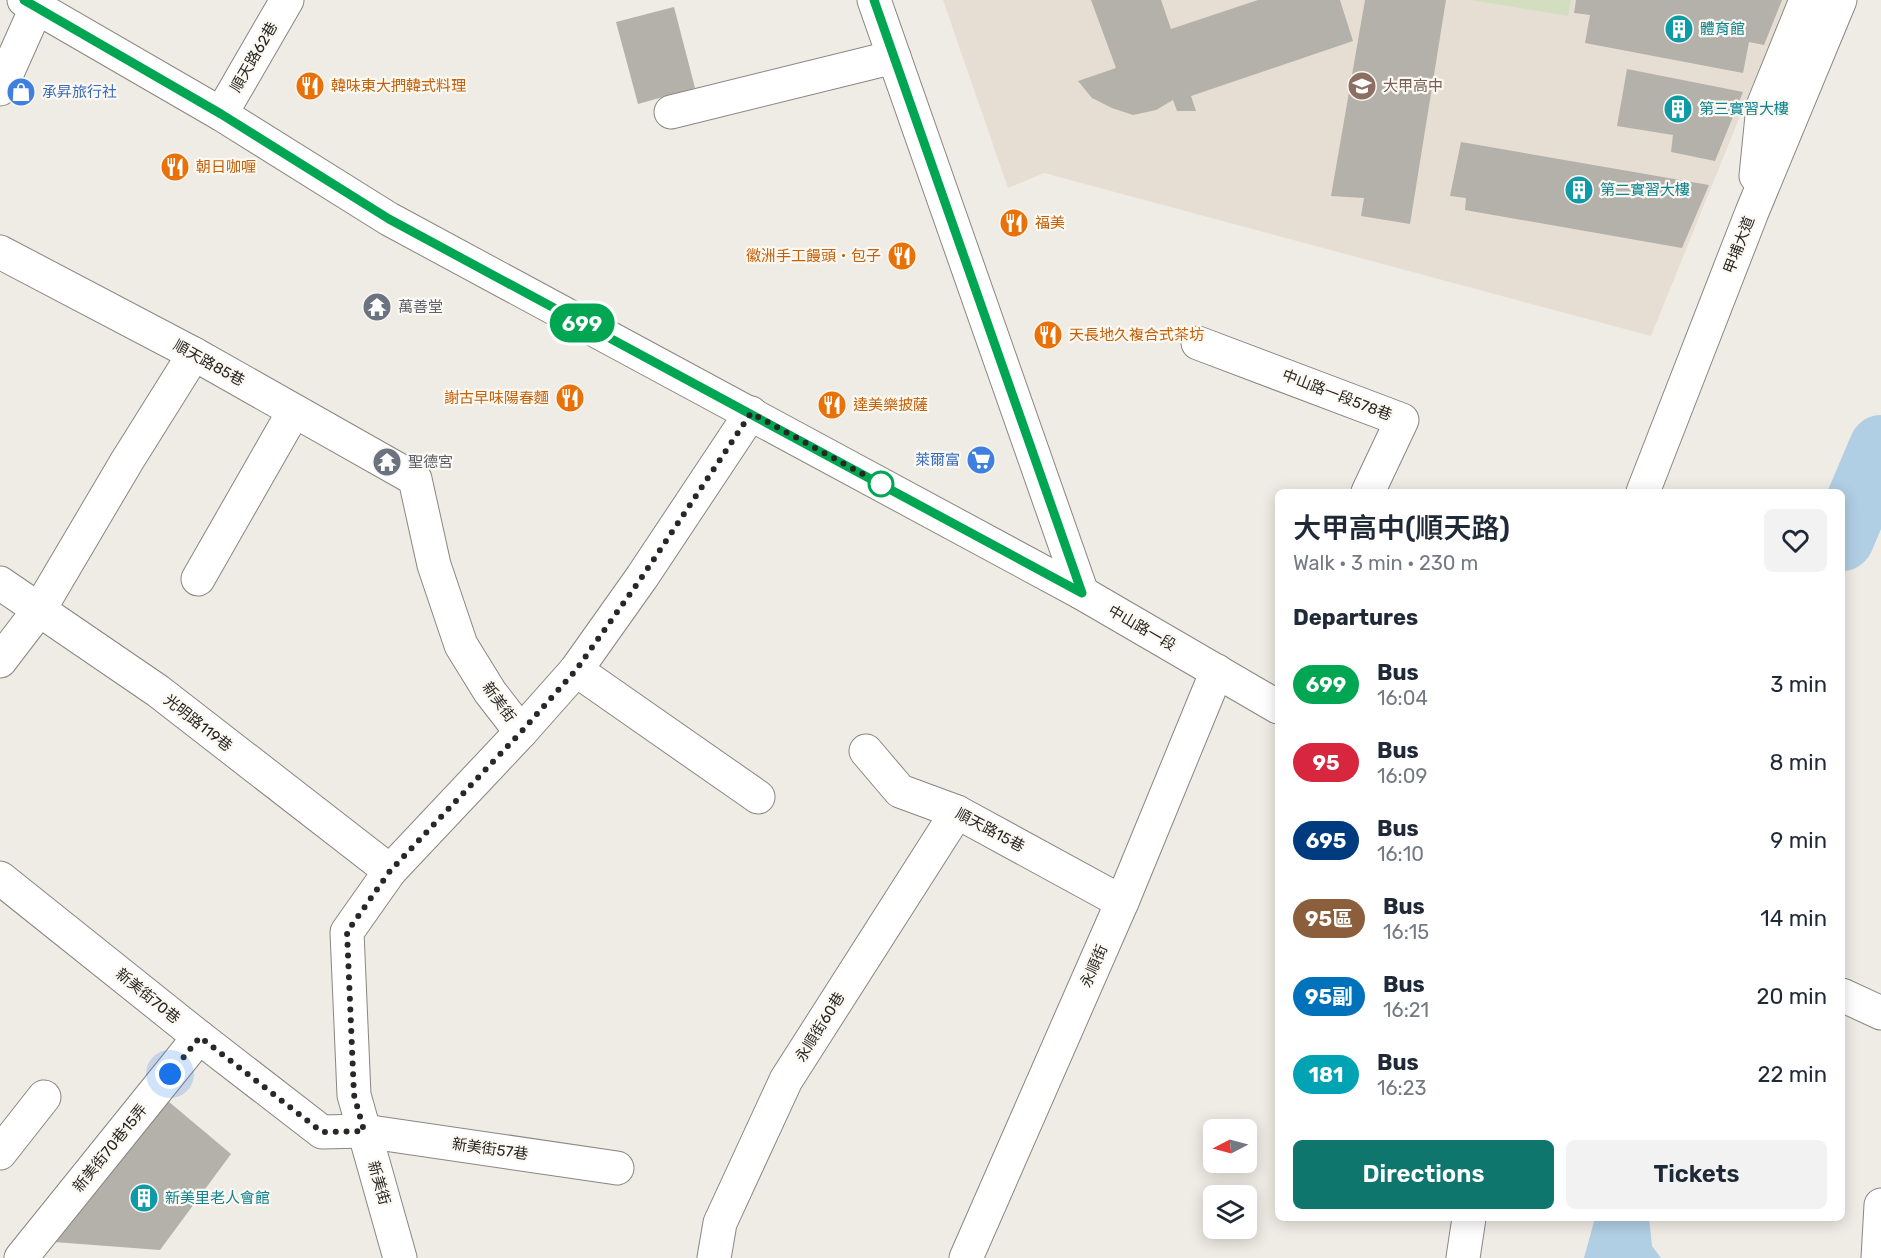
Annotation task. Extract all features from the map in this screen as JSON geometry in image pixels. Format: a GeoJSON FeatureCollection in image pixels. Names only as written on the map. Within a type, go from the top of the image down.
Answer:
{"type":"FeatureCollection","features":[{"type":"Feature","properties":{"kind":"street","name":"順天路62巷"},"geometry":{"type":"LineString","coordinates":[[221,114],[287,0]]}},
{"type":"Feature","properties":{"kind":"street"},"geometry":{"type":"LineString","coordinates":[[874,0],[1082,593]]}},
{"type":"Feature","properties":{"kind":"street"},"geometry":{"type":"LineString","coordinates":[[1752,212],[1763,106],[1806,0]]}},
{"type":"Feature","properties":{"kind":"street","name":"甲埔大道"},"geometry":{"type":"LineString","coordinates":[[1644,489],[1752,212],[1840,0]]}},
{"type":"Feature","properties":{"kind":"street","name":"中山路一段"},"geometry":{"type":"LineString","coordinates":[[30,3],[221,114],[389,219],[1082,593],[1217,672],[1275,697]]}},
{"type":"Feature","properties":{"kind":"street"},"geometry":{"type":"LineString","coordinates":[[0,89],[30,3]]}},
{"type":"Feature","properties":{"kind":"street"},"geometry":{"type":"LineString","coordinates":[[671,112],[894,57]]}},
{"type":"Feature","properties":{"kind":"street","name":"順天路85巷"},"geometry":{"type":"LineString","coordinates":[[0,252],[194,354],[416,479]]}},
{"type":"Feature","properties":{"kind":"street","name":"中山路一段578巷"},"geometry":{"type":"LineString","coordinates":[[1198,343],[1402,420],[1369,489]]}},
{"type":"Feature","properties":{"kind":"street"},"geometry":{"type":"LineString","coordinates":[[0,661],[39,610],[194,354]]}},
{"type":"Feature","properties":{"kind":"street"},"geometry":{"type":"LineString","coordinates":[[198,579],[294,411]]}},
{"type":"Feature","properties":{"kind":"street"},"geometry":{"type":"LineString","coordinates":[[521,732],[576,670],[642,577],[751,413]]}},
{"type":"Feature","properties":{"kind":"street","name":"新美街"},"geometry":{"type":"LineString","coordinates":[[400,1258],[354,1095],[347,932],[390,871],[521,732],[490,692],[461,645],[434,565],[416,479]]}},
{"type":"Feature","properties":{"kind":"street","name":"光明路119巷"},"geometry":{"type":"LineString","coordinates":[[0,583],[158,691],[390,871]]}},
{"type":"Feature","properties":{"kind":"street"},"geometry":{"type":"LineString","coordinates":[[576,670],[758,797]]}},
{"type":"Feature","properties":{"kind":"street","name":"永順街"},"geometry":{"type":"LineString","coordinates":[[966,1258],[1122,902],[1217,672]]}},
{"type":"Feature","properties":{"kind":"street","name":"順天路15巷"},"geometry":{"type":"LineString","coordinates":[[866,751],[900,790],[957,812],[1122,902]]}},
{"type":"Feature","properties":{"kind":"street","name":"永順街60巷"},"geometry":{"type":"LineString","coordinates":[[714,1258],[720,1222],[786,1080],[957,812]]}},
{"type":"Feature","properties":{"kind":"street","name":"新美街70巷"},"geometry":{"type":"LineString","coordinates":[[0,878],[322,1132],[364,1131]]}},
{"type":"Feature","properties":{"kind":"street"},"geometry":{"type":"LineString","coordinates":[[1845,996],[1881,1013]]}},
{"type":"Feature","properties":{"kind":"street","name":"新美街70巷15弄"},"geometry":{"type":"LineString","coordinates":[[21,1258],[200,1037]]}},
{"type":"Feature","properties":{"kind":"street"},"geometry":{"type":"LineString","coordinates":[[0,1153],[44,1097]]}},
{"type":"Feature","properties":{"kind":"street","name":"新美街57巷"},"geometry":{"type":"LineString","coordinates":[[364,1131],[617,1168]]}},
{"type":"Feature","properties":{"kind":"street"},"geometry":{"type":"LineString","coordinates":[[1878,1258],[1881,1205]]}},
{"type":"Feature","properties":{"kind":"street"},"geometry":{"type":"LineString","coordinates":[[1463,1258],[1469,1221]]}},
{"type":"Feature","properties":{"kind":"street"},"geometry":{"type":"LineString","coordinates":[[0,1257],[14,1258]]}},
{"type":"Feature","properties":{"kind":"shaded area","name":"大甲高中"},"geometry":{"type":"Polygon","coordinates":[[[943,0],[1787,0],[1651,336],[1044,173],[1008,188],[943,0]]]}},
{"type":"Feature","properties":{"kind":"green space"},"geometry":{"type":"Polygon","coordinates":[[[1471,0],[1571,0],[1568,16],[1471,0]]]}},
{"type":"Feature","properties":{"kind":"water"},"geometry":{"type":"Polygon","coordinates":[[[1594,1221],[1649,1221],[1652,1246],[1661,1258],[1584,1258],[1594,1221]]]}},
{"type":"Feature","properties":{"kind":"building"},"geometry":{"type":"Polygon","coordinates":[[[1091,0],[1161,0],[1171,29],[1258,0],[1340,0],[1353,41],[1191,96],[1196,111],[1177,111],[1173,100],[1156,110],[1133,115],[1092,98],[1078,81],[1116,68],[1091,0]]]}},
{"type":"Feature","properties":{"kind":"building"},"geometry":{"type":"Polygon","coordinates":[[[1365,0],[1446,0],[1410,224],[1361,216],[1364,198],[1331,196],[1365,0]]]}},
{"type":"Feature","properties":{"kind":"building","name":"體育館"},"geometry":{"type":"Polygon","coordinates":[[[1576,0],[1782,0],[1764,45],[1749,42],[1743,73],[1585,43],[1590,15],[1574,13],[1576,0]]]}},
{"type":"Feature","properties":{"kind":"building"},"geometry":{"type":"Polygon","coordinates":[[[674,7],[695,88],[638,104],[616,22],[674,7]]]}},
{"type":"Feature","properties":{"kind":"building","name":"第三實習大樓"},"geometry":{"type":"Polygon","coordinates":[[[1627,69],[1743,92],[1715,161],[1671,152],[1673,135],[1617,126],[1627,69]]]}},
{"type":"Feature","properties":{"kind":"building","name":"第二實習大樓"},"geometry":{"type":"Polygon","coordinates":[[[1461,142],[1709,185],[1682,248],[1465,210],[1466,198],[1450,196],[1461,142]]]}},
{"type":"Feature","properties":{"kind":"building","name":"新美里老人會館"},"geometry":{"type":"Polygon","coordinates":[[[168,1101],[231,1154],[160,1250],[54,1242],[168,1101]]]}},
{"type":"Feature","properties":{"kind":"waterway"},"geometry":{"type":"LineString","coordinates":[[1845,532],[1881,447]]}},
{"type":"Feature","properties":{"kind":"bus line","name":"699"},"geometry":{"type":"LineString","coordinates":[[24,0],[221,114],[389,219],[1082,593],[874,0]]}},
{"type":"Feature","properties":{"kind":"place","name":"體育館"},"geometry":{"type":"Point","coordinates":[1679,29]}},
{"type":"Feature","properties":{"kind":"place","name":"韓味東大捫韓式料理"},"geometry":{"type":"Point","coordinates":[310,86]}},
{"type":"Feature","properties":{"kind":"place","name":"大甲高中"},"geometry":{"type":"Point","coordinates":[1362,86]}},
{"type":"Feature","properties":{"kind":"place","name":"承昇旅行社"},"geometry":{"type":"Point","coordinates":[21,92]}},
{"type":"Feature","properties":{"kind":"place","name":"第三實習大樓"},"geometry":{"type":"Point","coordinates":[1678,109]}},
{"type":"Feature","properties":{"kind":"place","name":"朝日咖喱"},"geometry":{"type":"Point","coordinates":[175,167]}},
{"type":"Feature","properties":{"kind":"place","name":"第二實習大樓"},"geometry":{"type":"Point","coordinates":[1579,190]}},
{"type":"Feature","properties":{"kind":"place","name":"福美"},"geometry":{"type":"Point","coordinates":[1014,223]}},
{"type":"Feature","properties":{"kind":"place","name":"徽洲手工饅頭‧包子"},"geometry":{"type":"Point","coordinates":[902,256]}},
{"type":"Feature","properties":{"kind":"place","name":"萬善堂"},"geometry":{"type":"Point","coordinates":[377,307]}},
{"type":"Feature","properties":{"kind":"place","name":"天長地久複合式茶坊"},"geometry":{"type":"Point","coordinates":[1048,335]}},
{"type":"Feature","properties":{"kind":"place","name":"謝古早味陽春麵"},"geometry":{"type":"Point","coordinates":[570,398]}},
{"type":"Feature","properties":{"kind":"place","name":"達美樂披薩"},"geometry":{"type":"Point","coordinates":[832,405]}},
{"type":"Feature","properties":{"kind":"place","name":"萊爾富"},"geometry":{"type":"Point","coordinates":[981,460]}},
{"type":"Feature","properties":{"kind":"place","name":"聖德宮"},"geometry":{"type":"Point","coordinates":[387,462]}},
{"type":"Feature","properties":{"kind":"place","name":"新美里老人會館"},"geometry":{"type":"Point","coordinates":[144,1198]}},
{"type":"Feature","properties":{"kind":"route"},"geometry":{"type":"LineString","coordinates":[[170,1074],[200,1037],[322,1132],[364,1131],[354,1095],[347,932],[390,871],[576,670],[642,577],[751,413],[881,484]]}}]}
